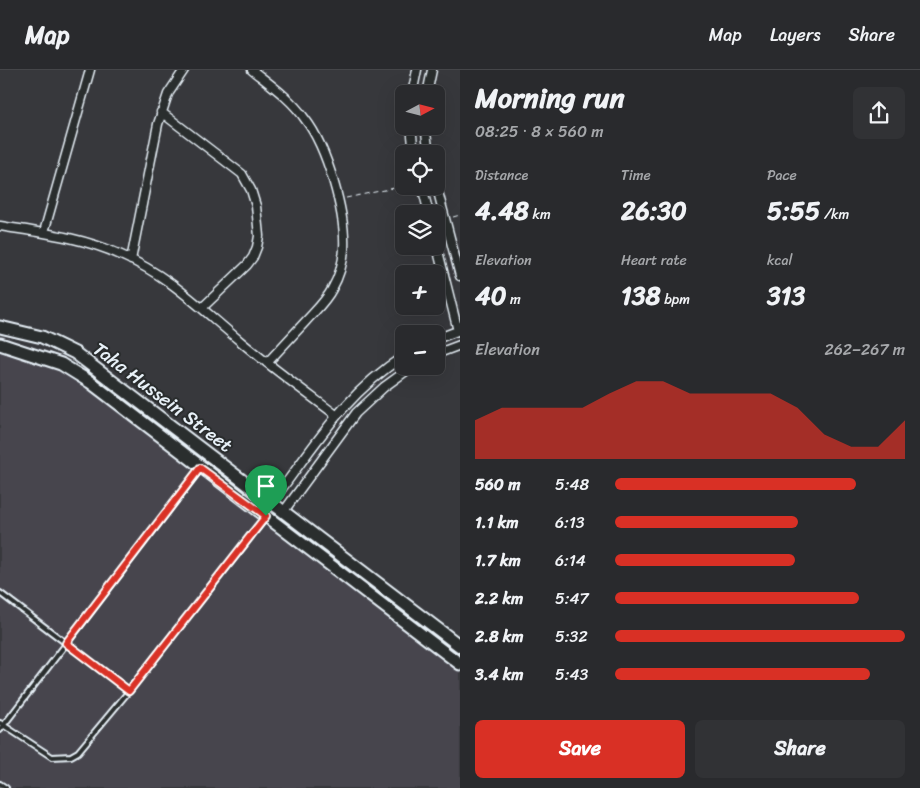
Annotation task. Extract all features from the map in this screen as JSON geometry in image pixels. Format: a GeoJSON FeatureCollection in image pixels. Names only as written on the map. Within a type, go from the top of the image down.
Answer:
{"type":"FeatureCollection","features":[{"type":"Feature","properties":{"kind":"main road","name":"Taha Hussein Street"},"geometry":{"type":"LineString","coordinates":[[0,327],[42,337],[75,353],[460,646]]}},
{"type":"Feature","properties":{"kind":"main road","name":"Taha Hussein Street"},"geometry":{"type":"LineString","coordinates":[[0,344],[61,364],[90,382],[200,468],[460,664]]}},
{"type":"Feature","properties":{"kind":"main road"},"geometry":{"type":"LineString","coordinates":[[266,516],[277,505]]}},
{"type":"Feature","properties":{"kind":"street"},"geometry":{"type":"LineString","coordinates":[[44,232],[90,70]]}},
{"type":"Feature","properties":{"kind":"street"},"geometry":{"type":"LineString","coordinates":[[131,260],[161,112],[172,86],[184,70]]}},
{"type":"Feature","properties":{"kind":"street"},"geometry":{"type":"LineString","coordinates":[[252,70],[291,101],[307,120],[327,163],[338,200],[344,247],[342,264],[336,281],[322,304],[267,364]]}},
{"type":"Feature","properties":{"kind":"street"},"geometry":{"type":"LineString","coordinates":[[414,85],[417,70]]}},
{"type":"Feature","properties":{"kind":"street"},"geometry":{"type":"LineString","coordinates":[[429,85],[432,70]]}},
{"type":"Feature","properties":{"kind":"street"},"geometry":{"type":"LineString","coordinates":[[161,112],[242,174],[251,190],[256,206],[259,236],[253,257],[247,265],[202,307]]}},
{"type":"Feature","properties":{"kind":"street"},"geometry":{"type":"LineString","coordinates":[[439,195],[460,276]]}},
{"type":"Feature","properties":{"kind":"street"},"geometry":{"type":"LineString","coordinates":[[0,226],[44,232],[89,243],[131,260],[169,281],[267,364],[336,416]]}},
{"type":"Feature","properties":{"kind":"street"},"geometry":{"type":"LineString","coordinates":[[452,241],[460,256]]}},
{"type":"Feature","properties":{"kind":"street"},"geometry":{"type":"LineString","coordinates":[[439,255],[459,331],[445,336]]}},
{"type":"Feature","properties":{"kind":"street"},"geometry":{"type":"LineString","coordinates":[[445,350],[460,344]]}},
{"type":"Feature","properties":{"kind":"street"},"geometry":{"type":"LineString","coordinates":[[277,505],[336,416],[375,376],[395,362]]}},
{"type":"Feature","properties":{"kind":"street"},"geometry":{"type":"LineString","coordinates":[[277,505],[356,413],[384,386],[400,375]]}},
{"type":"Feature","properties":{"kind":"lane"},"geometry":{"type":"LineString","coordinates":[[0,730],[2,724],[200,468]]}},
{"type":"Feature","properties":{"kind":"lane"},"geometry":{"type":"LineString","coordinates":[[2,724],[52,757],[71,756],[78,752],[129,691],[266,516]]}},
{"type":"Feature","properties":{"kind":"lane"},"geometry":{"type":"LineString","coordinates":[[0,593],[129,691]]}},
{"type":"Feature","properties":{"kind":"lane"},"geometry":{"type":"LineString","coordinates":[[0,784],[6,788]]}},
{"type":"Feature","properties":{"kind":"path"},"geometry":{"type":"LineString","coordinates":[[338,200],[395,188]]}},
{"type":"Feature","properties":{"kind":"shaded area"},"geometry":{"type":"Polygon","coordinates":[[[0,336],[58,358],[86,375],[460,656],[460,788],[0,788],[0,336]]]}},
{"type":"Feature","properties":{"kind":"route"},"geometry":{"type":"LineString","coordinates":[[200,468],[266,516],[129,691],[66,643],[200,468]]}}]}
